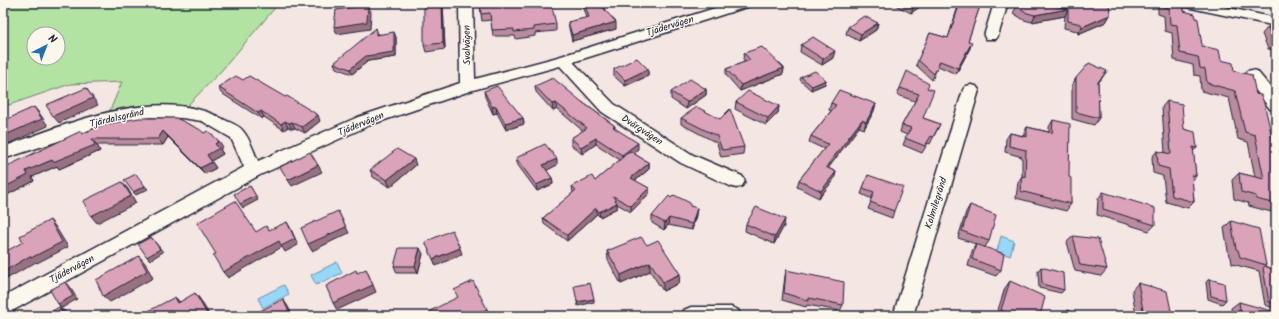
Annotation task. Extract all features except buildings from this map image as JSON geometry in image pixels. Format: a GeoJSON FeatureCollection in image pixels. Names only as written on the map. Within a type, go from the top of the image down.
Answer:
{"type":"FeatureCollection","features":[{"type":"Feature","properties":{"kind":"street","name":"Svalvägen"},"geometry":{"type":"LineString","coordinates":[[466,3],[468,86]]}},
{"type":"Feature","properties":{"kind":"street","name":"Tjädervägen"},"geometry":{"type":"LineString","coordinates":[[3,307],[254,170],[364,121],[468,86],[562,60],[745,3]]}},
{"type":"Feature","properties":{"kind":"street"},"geometry":{"type":"LineString","coordinates":[[991,36],[1001,3]]}},
{"type":"Feature","properties":{"kind":"street"},"geometry":{"type":"LineString","coordinates":[[1186,3],[1276,22]]}},
{"type":"Feature","properties":{"kind":"street","name":"Dvärgvägen"},"geometry":{"type":"LineString","coordinates":[[562,60],[608,108],[687,159],[736,181]]}},
{"type":"Feature","properties":{"kind":"street"},"geometry":{"type":"LineString","coordinates":[[1252,75],[1276,105]]}},
{"type":"Feature","properties":{"kind":"street","name":"Kolmilegränd"},"geometry":{"type":"LineString","coordinates":[[902,316],[971,90]]}},
{"type":"Feature","properties":{"kind":"street","name":"Tjärdalsgränd"},"geometry":{"type":"LineString","coordinates":[[3,153],[63,132],[111,118],[150,111],[182,112],[206,116],[238,134],[254,170]]}},
{"type":"Feature","properties":{"kind":"street"},"geometry":{"type":"LineString","coordinates":[[691,316],[731,316]]}},
{"type":"Feature","properties":{"kind":"green space"},"geometry":{"type":"Polygon","coordinates":[[[3,3],[279,3],[222,70],[186,107],[176,106],[137,109],[108,115],[122,82],[70,84],[3,107],[3,3]]]}},
{"type":"Feature","properties":{"kind":"water"},"geometry":{"type":"Polygon","coordinates":[[[1001,236],[1014,241],[1010,256],[997,251],[1001,236]]]}},
{"type":"Feature","properties":{"kind":"water"},"geometry":{"type":"Polygon","coordinates":[[[337,262],[342,273],[316,285],[311,275],[337,262]]]}},
{"type":"Feature","properties":{"kind":"water"},"geometry":{"type":"Polygon","coordinates":[[[284,285],[289,294],[263,308],[258,298],[284,285]]]}}]}
